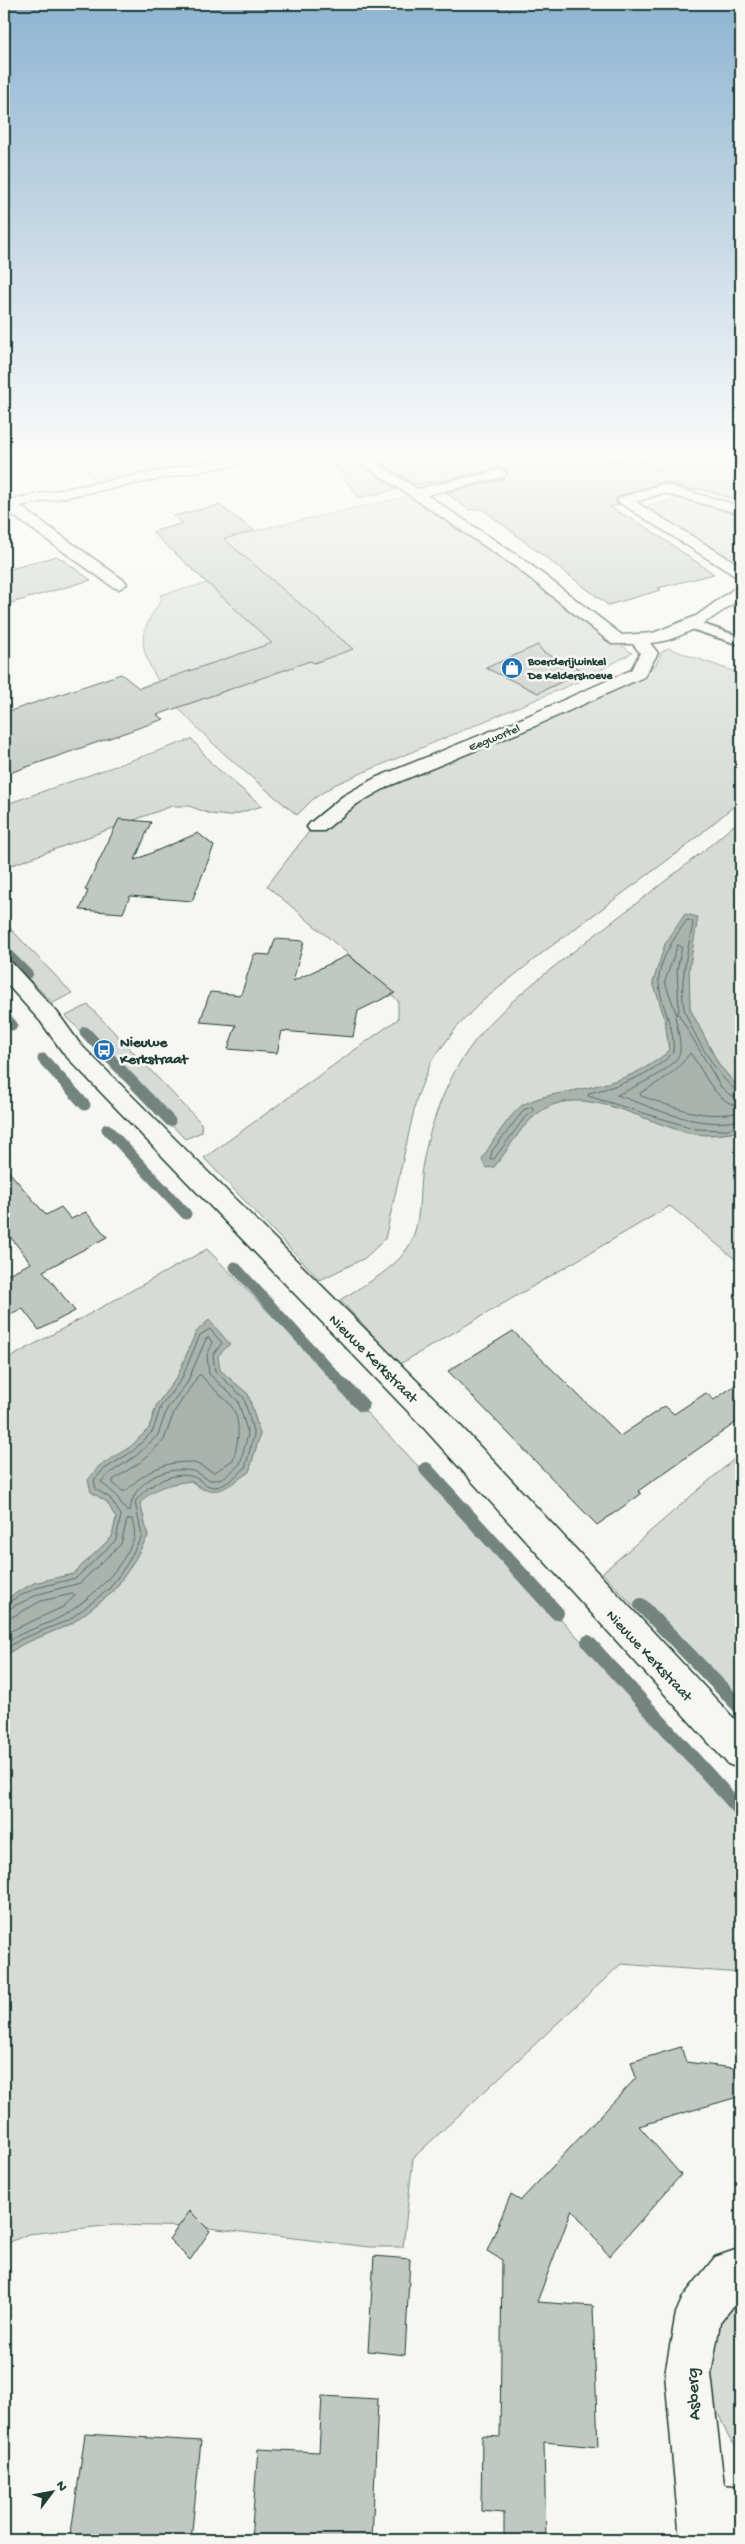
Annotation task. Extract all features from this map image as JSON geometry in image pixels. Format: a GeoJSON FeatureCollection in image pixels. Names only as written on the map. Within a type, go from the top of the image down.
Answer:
{"type":"FeatureCollection","features":[{"type":"Feature","properties":{"kind":"street"},"geometry":{"type":"LineString","coordinates":[[108,577],[119,584]]}},
{"type":"Feature","properties":{"kind":"street"},"geometry":{"type":"LineString","coordinates":[[537,577],[618,640],[656,638],[702,619],[741,591]]}},
{"type":"Feature","properties":{"kind":"street","name":"Eegwortel"},"geometry":{"type":"LineString","coordinates":[[317,827],[350,800],[382,782],[529,722],[638,673],[649,653],[638,639]]}},
{"type":"Feature","properties":{"kind":"street","name":"Nieuwe Kerkstraat"},"geometry":{"type":"LineString","coordinates":[[4,968],[49,1016],[72,1049],[432,1416],[741,1752]]}},
{"type":"Feature","properties":{"kind":"street","name":"Asberg"},"geometry":{"type":"LineString","coordinates":[[716,2519],[688,2374],[699,2313],[731,2273],[741,2270]]}},
{"type":"Feature","properties":{"kind":"lane"},"geometry":{"type":"LineString","coordinates":[[690,624],[741,640]]}},
{"type":"Feature","properties":{"kind":"shaded area"},"geometry":{"type":"Polygon","coordinates":[[[217,577],[532,577],[632,653],[582,680],[336,784],[313,799],[297,815],[208,739],[186,716],[166,693],[152,670],[144,648],[143,641],[146,628],[162,599],[160,595],[220,580],[217,577]]]}},
{"type":"Feature","properties":{"kind":"shaded area"},"geometry":{"type":"Polygon","coordinates":[[[668,648],[741,674],[741,800],[684,848],[546,950],[481,1002],[457,1027],[432,1060],[417,1097],[385,1239],[365,1258],[320,1280],[204,1158],[398,1019],[398,1001],[373,975],[267,886],[311,829],[328,811],[634,680],[655,666],[662,652],[668,648]]]}},
{"type":"Feature","properties":{"kind":"shaded area"},"geometry":{"type":"Polygon","coordinates":[[[192,739],[212,764],[262,806],[229,816],[211,814],[189,806],[172,806],[4,868],[4,805],[192,739]]]}},
{"type":"Feature","properties":{"kind":"shaded area"},"geometry":{"type":"Polygon","coordinates":[[[741,819],[741,1090],[719,1065],[690,1009],[689,970],[697,917],[653,982],[665,1019],[669,1051],[645,1068],[621,1079],[545,1097],[523,1105],[507,1122],[482,1160],[494,1167],[536,1114],[562,1102],[580,1101],[600,1104],[620,1109],[678,1130],[696,1134],[707,1135],[741,1131],[741,1264],[670,1206],[400,1364],[340,1300],[382,1274],[408,1248],[418,1219],[422,1171],[430,1132],[445,1092],[461,1061],[492,1022],[528,987],[684,866],[741,819]]]}},
{"type":"Feature","properties":{"kind":"shaded area"},"geometry":{"type":"Polygon","coordinates":[[[4,922],[72,993],[53,1003],[4,954],[4,922]]]}},
{"type":"Feature","properties":{"kind":"shaded area"},"geometry":{"type":"Polygon","coordinates":[[[88,1005],[201,1123],[202,1132],[185,1139],[66,1016],[88,1005]]]}},
{"type":"Feature","properties":{"kind":"shaded area"},"geometry":{"type":"Polygon","coordinates":[[[207,1249],[404,1451],[741,1812],[741,1973],[621,1964],[413,2158],[403,2247],[369,2247],[200,2227],[114,2225],[28,2234],[4,2245],[4,1656],[23,1644],[71,1624],[113,1592],[148,1536],[140,1502],[146,1496],[163,1486],[191,1481],[203,1490],[249,1472],[260,1434],[248,1394],[220,1370],[209,1320],[196,1332],[177,1378],[157,1404],[149,1428],[130,1447],[100,1466],[91,1492],[107,1501],[116,1518],[112,1537],[73,1574],[34,1583],[4,1600],[4,1361],[207,1249]]]}},
{"type":"Feature","properties":{"kind":"shaded area"},"geometry":{"type":"Polygon","coordinates":[[[741,1453],[741,1718],[602,1573],[741,1453]]]}},
{"type":"Feature","properties":{"kind":"shaded area"},"geometry":{"type":"Polygon","coordinates":[[[741,2287],[741,2453],[729,2438],[714,2404],[708,2369],[722,2308],[741,2287]]]}},
{"type":"Feature","properties":{"kind":"water"},"geometry":{"type":"Polygon","coordinates":[[[685,914],[698,917],[689,970],[690,1009],[719,1065],[741,1090],[741,1131],[707,1135],[696,1134],[678,1130],[620,1109],[600,1104],[580,1101],[562,1102],[536,1114],[494,1167],[486,1168],[482,1160],[507,1122],[523,1105],[533,1100],[621,1079],[645,1068],[669,1051],[665,1019],[653,982],[665,944],[685,914]]]}},
{"type":"Feature","properties":{"kind":"water"},"geometry":{"type":"Polygon","coordinates":[[[209,1320],[230,1344],[218,1356],[220,1370],[248,1394],[260,1434],[249,1472],[221,1489],[208,1490],[191,1481],[170,1485],[151,1493],[140,1503],[148,1536],[113,1592],[71,1624],[23,1644],[4,1656],[4,1600],[34,1583],[73,1574],[112,1537],[116,1518],[107,1502],[91,1492],[88,1480],[99,1466],[130,1447],[149,1428],[157,1404],[177,1377],[196,1332],[209,1320]]]}},
{"type":"Feature","properties":{"kind":"building"},"geometry":{"type":"Polygon","coordinates":[[[4,577],[86,577],[91,580],[4,605],[4,577]]]}},
{"type":"Feature","properties":{"kind":"building"},"geometry":{"type":"Polygon","coordinates":[[[200,577],[268,577],[353,649],[314,663],[310,661],[157,715],[164,719],[4,775],[4,713],[121,674],[139,688],[272,643],[200,577]]]}},
{"type":"Feature","properties":{"kind":"building"},"geometry":{"type":"Polygon","coordinates":[[[571,577],[703,577],[658,588],[661,590],[608,605],[571,577]]]}},
{"type":"Feature","properties":{"kind":"building"},"geometry":{"type":"Polygon","coordinates":[[[538,645],[543,652],[584,671],[538,693],[486,668],[538,645]]]}},
{"type":"Feature","properties":{"kind":"building"},"geometry":{"type":"Polygon","coordinates":[[[119,819],[151,822],[135,860],[198,833],[214,846],[192,901],[130,896],[123,913],[80,910],[88,891],[85,890],[119,819]]]}},
{"type":"Feature","properties":{"kind":"building"},"geometry":{"type":"Polygon","coordinates":[[[275,939],[304,941],[293,981],[348,955],[395,993],[358,1011],[353,1037],[282,1031],[277,1053],[228,1049],[236,1025],[200,1022],[210,992],[241,995],[254,954],[270,955],[275,939]]]}},
{"type":"Feature","properties":{"kind":"building"},"geometry":{"type":"Polygon","coordinates":[[[4,1166],[46,1215],[61,1207],[71,1219],[86,1212],[107,1237],[43,1271],[75,1311],[39,1330],[22,1308],[4,1318],[4,1276],[31,1263],[4,1229],[4,1166]]]}},
{"type":"Feature","properties":{"kind":"building"},"geometry":{"type":"Polygon","coordinates":[[[513,1331],[620,1436],[665,1406],[674,1414],[706,1393],[714,1400],[741,1381],[741,1419],[638,1491],[641,1494],[597,1525],[448,1371],[513,1331]]]}},
{"type":"Feature","properties":{"kind":"building"},"geometry":{"type":"Polygon","coordinates":[[[681,2047],[686,2062],[741,2069],[741,2096],[639,2126],[681,2175],[609,2256],[572,2209],[537,2302],[593,2306],[598,2447],[544,2442],[546,2540],[504,2540],[504,2513],[481,2511],[482,2436],[500,2437],[502,2260],[487,2251],[511,2194],[521,2200],[636,2078],[631,2062],[681,2047]]]}},
{"type":"Feature","properties":{"kind":"building"},"geometry":{"type":"Polygon","coordinates":[[[190,2211],[210,2231],[190,2260],[169,2239],[190,2211]]]}},
{"type":"Feature","properties":{"kind":"building"},"geometry":{"type":"Polygon","coordinates":[[[374,2256],[410,2259],[405,2355],[368,2351],[374,2256]]]}},
{"type":"Feature","properties":{"kind":"building"},"geometry":{"type":"Polygon","coordinates":[[[322,2396],[378,2399],[372,2540],[251,2540],[258,2449],[319,2452],[322,2396]]]}},
{"type":"Feature","properties":{"kind":"building"},"geometry":{"type":"Polygon","coordinates":[[[85,2434],[201,2441],[191,2540],[70,2540],[85,2434]]]}},
{"type":"Feature","properties":{"kind":"waterway"},"geometry":{"type":"LineString","coordinates":[[4,949],[29,974]]}},
{"type":"Feature","properties":{"kind":"waterway"},"geometry":{"type":"LineString","coordinates":[[4,1016],[12,1025]]}},
{"type":"Feature","properties":{"kind":"waterway"},"geometry":{"type":"LineString","coordinates":[[85,1032],[170,1121]]}},
{"type":"Feature","properties":{"kind":"waterway"},"geometry":{"type":"LineString","coordinates":[[43,1059],[85,1105]]}},
{"type":"Feature","properties":{"kind":"waterway"},"geometry":{"type":"LineString","coordinates":[[107,1129],[186,1214]]}},
{"type":"Feature","properties":{"kind":"waterway"},"geometry":{"type":"LineString","coordinates":[[235,1267],[346,1388]]}},
{"type":"Feature","properties":{"kind":"waterway"},"geometry":{"type":"LineString","coordinates":[[345,1387],[362,1405]]}},
{"type":"Feature","properties":{"kind":"waterway"},"geometry":{"type":"LineString","coordinates":[[426,1469],[557,1613]]}},
{"type":"Feature","properties":{"kind":"waterway"},"geometry":{"type":"LineString","coordinates":[[641,1605],[741,1708]]}},
{"type":"Feature","properties":{"kind":"waterway"},"geometry":{"type":"LineString","coordinates":[[588,1642],[741,1811]]}},
{"type":"Feature","properties":{"kind":"place","name":"Boerderijwinkel De Keldershoeve"},"geometry":{"type":"Point","coordinates":[512,668]}},
{"type":"Feature","properties":{"kind":"place","name":"Nieuwe Kerkstraat"},"geometry":{"type":"Point","coordinates":[104,1050]}}]}
